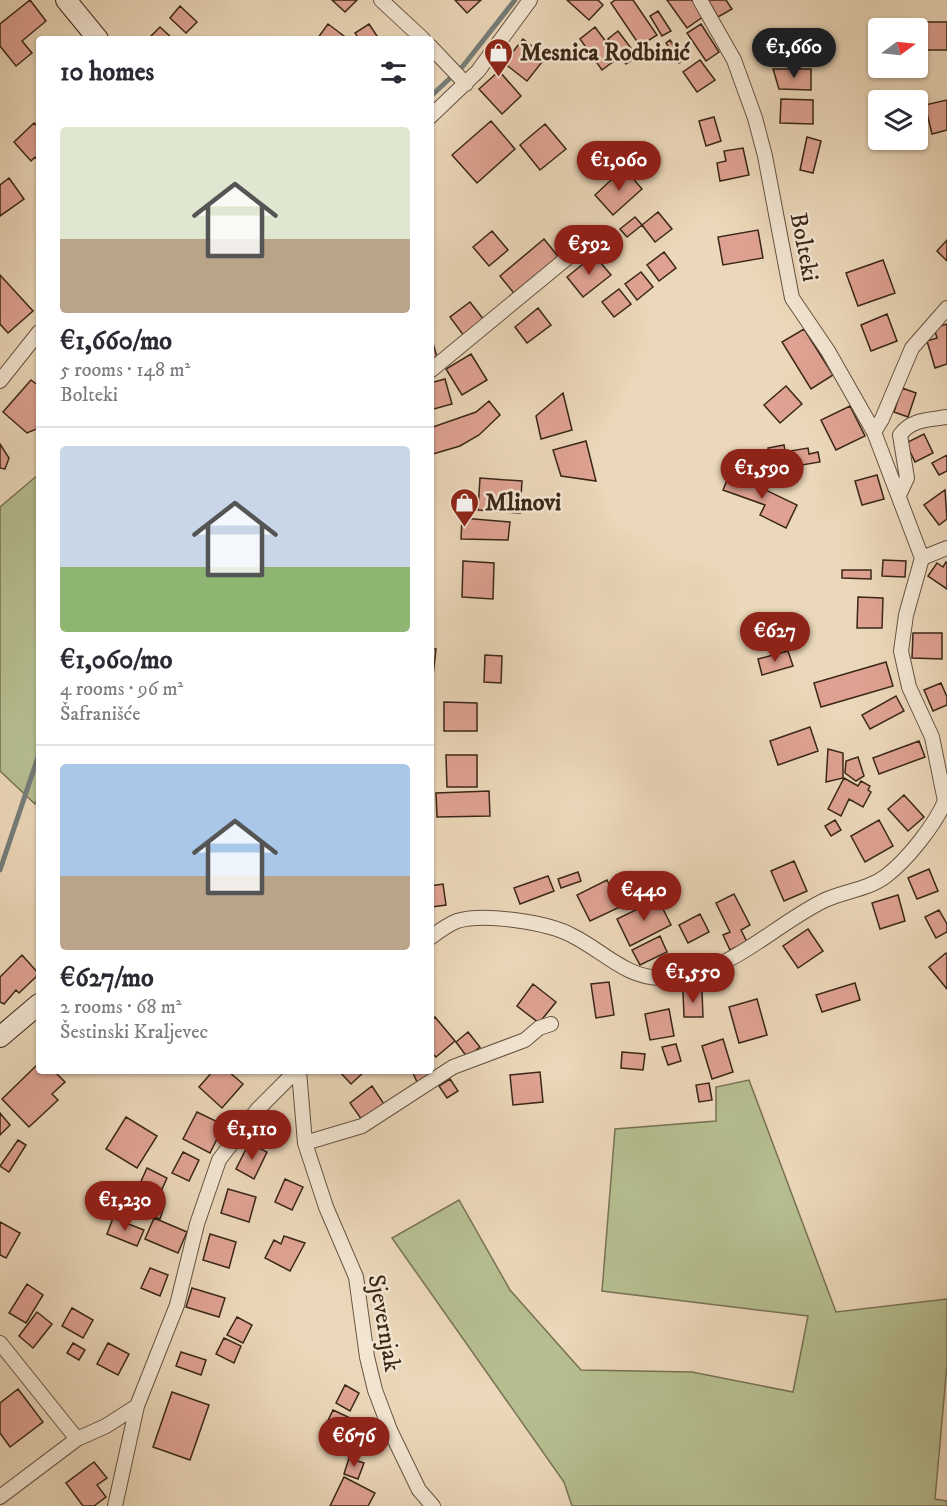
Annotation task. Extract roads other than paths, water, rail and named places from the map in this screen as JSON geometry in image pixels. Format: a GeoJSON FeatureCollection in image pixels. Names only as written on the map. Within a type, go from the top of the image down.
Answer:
{"type":"FeatureCollection","features":[{"type":"Feature","properties":{"kind":"main road"},"geometry":{"type":"LineString","coordinates":[[66,0],[96,36]]}},
{"type":"Feature","properties":{"kind":"main road"},"geometry":{"type":"LineString","coordinates":[[0,1037],[36,1007]]}},
{"type":"Feature","properties":{"kind":"street"},"geometry":{"type":"LineString","coordinates":[[381,0],[420,36]]}},
{"type":"Feature","properties":{"kind":"street"},"geometry":{"type":"LineString","coordinates":[[434,111],[459,77],[530,0]]}},
{"type":"Feature","properties":{"kind":"street","name":"Bolteki"},"geometry":{"type":"LineString","coordinates":[[700,0],[734,60],[755,118],[765,156],[792,298],[828,351],[874,432],[922,558]]}},
{"type":"Feature","properties":{"kind":"street"},"geometry":{"type":"LineString","coordinates":[[434,50],[459,77]]}},
{"type":"Feature","properties":{"kind":"street"},"geometry":{"type":"LineString","coordinates":[[434,368],[589,240]]}},
{"type":"Feature","properties":{"kind":"street"},"geometry":{"type":"LineString","coordinates":[[874,432],[882,419],[912,348],[947,308]]}},
{"type":"Feature","properties":{"kind":"street"},"geometry":{"type":"LineString","coordinates":[[0,381],[36,336]]}},
{"type":"Feature","properties":{"kind":"street"},"geometry":{"type":"LineString","coordinates":[[899,495],[907,478],[900,435],[909,425],[916,422],[947,417]]}},
{"type":"Feature","properties":{"kind":"street"},"geometry":{"type":"LineString","coordinates":[[434,936],[459,921],[504,920],[572,935],[616,964],[649,977],[670,977],[702,972],[732,959],[821,902],[885,877],[931,825],[946,802],[932,737],[914,702],[903,669],[901,651],[906,615],[922,558],[947,548]]}},
{"type":"Feature","properties":{"kind":"street"},"geometry":{"type":"LineString","coordinates":[[305,1143],[362,1126],[453,1067],[525,1040],[539,1028],[551,1024]]}},
{"type":"Feature","properties":{"kind":"street"},"geometry":{"type":"LineString","coordinates":[[115,1506],[137,1406],[177,1305],[197,1224],[219,1160],[257,1110],[295,1074]]}},
{"type":"Feature","properties":{"kind":"street","name":"Sjevernjak"},"geometry":{"type":"LineString","coordinates":[[298,1074],[305,1143],[326,1207],[358,1283],[367,1357],[382,1411],[419,1490],[432,1505]]}},
{"type":"Feature","properties":{"kind":"street"},"geometry":{"type":"LineString","coordinates":[[0,1343],[77,1439]]}},
{"type":"Feature","properties":{"kind":"street"},"geometry":{"type":"LineString","coordinates":[[0,1497],[77,1439],[106,1426],[137,1406]]}},
{"type":"Feature","properties":{"kind":"waterway"},"geometry":{"type":"LineString","coordinates":[[434,93],[463,66],[515,0]]}},
{"type":"Feature","properties":{"kind":"waterway"},"geometry":{"type":"LineString","coordinates":[[0,870],[36,763]]}},
{"type":"Feature","properties":{"kind":"place","name":"Mesnica Rodbinić"},"geometry":{"type":"Point","coordinates":[499,78]}},
{"type":"Feature","properties":{"kind":"place","name":"Mlinovi"},"geometry":{"type":"Point","coordinates":[464,528]}}]}
